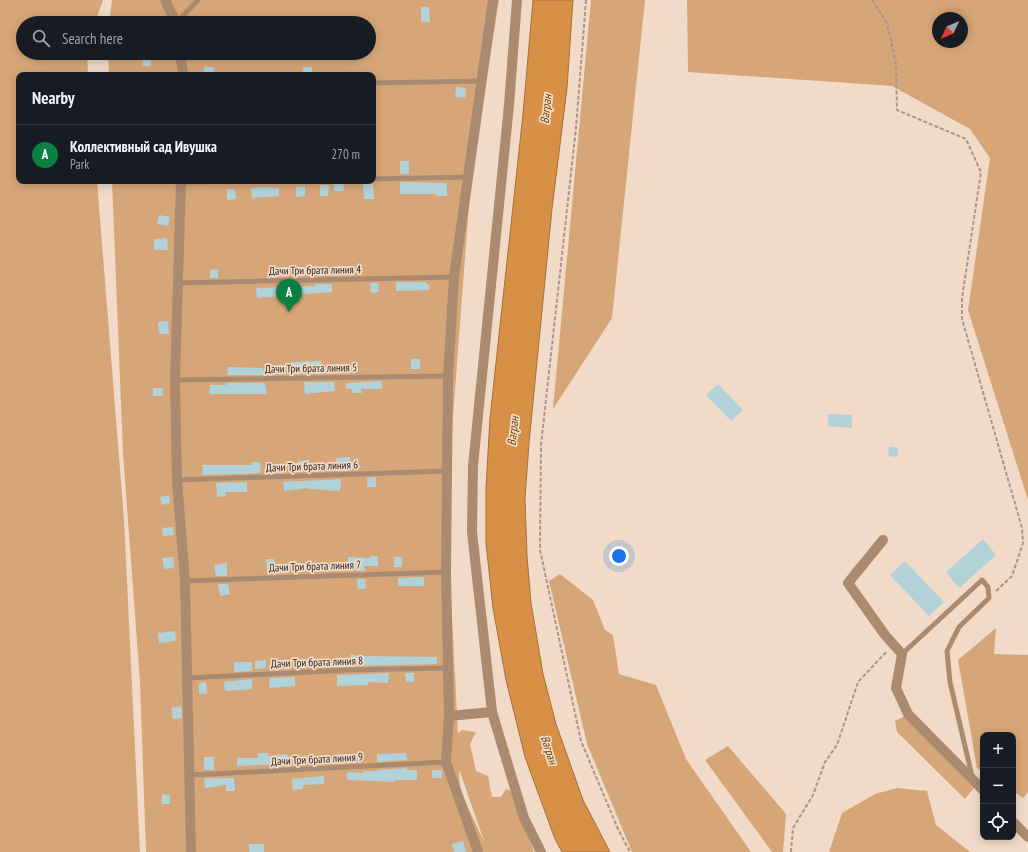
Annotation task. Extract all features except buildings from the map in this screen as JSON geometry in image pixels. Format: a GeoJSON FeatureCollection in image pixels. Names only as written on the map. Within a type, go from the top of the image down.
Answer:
{"type":"FeatureCollection","features":[{"type":"Feature","properties":{"kind":"street"},"geometry":{"type":"LineString","coordinates":[[165,0],[173,16]]}},
{"type":"Feature","properties":{"kind":"street"},"geometry":{"type":"LineString","coordinates":[[478,852],[446,762],[449,716],[446,572],[448,376],[454,276],[480,81],[493,0]]}},
{"type":"Feature","properties":{"kind":"street"},"geometry":{"type":"LineString","coordinates":[[517,0],[509,105],[472,466],[472,532],[492,712],[524,818],[541,852]]}},
{"type":"Feature","properties":{"kind":"street"},"geometry":{"type":"LineString","coordinates":[[181,60],[183,72]]}},
{"type":"Feature","properties":{"kind":"street"},"geometry":{"type":"LineString","coordinates":[[180,184],[175,380],[176,480],[185,581],[191,852]]}},
{"type":"Feature","properties":{"kind":"street"},"geometry":{"type":"LineString","coordinates":[[882,540],[848,583],[885,635],[902,654],[896,688],[908,714],[980,787]]}},
{"type":"Feature","properties":{"kind":"street"},"geometry":{"type":"LineString","coordinates":[[449,716],[492,712]]}},
{"type":"Feature","properties":{"kind":"street"},"geometry":{"type":"LineString","coordinates":[[1016,825],[1028,837]]}},
{"type":"Feature","properties":{"kind":"lane"},"geometry":{"type":"LineString","coordinates":[[183,16],[198,0]]}},
{"type":"Feature","properties":{"kind":"lane"},"geometry":{"type":"LineString","coordinates":[[376,84],[480,81]]}},
{"type":"Feature","properties":{"kind":"lane"},"geometry":{"type":"LineString","coordinates":[[376,179],[467,177]]}},
{"type":"Feature","properties":{"kind":"lane","name":"Дачи Три брата линия 4"},"geometry":{"type":"LineString","coordinates":[[177,283],[454,276]]}},
{"type":"Feature","properties":{"kind":"lane","name":"Дачи Три брата линия 5"},"geometry":{"type":"LineString","coordinates":[[175,380],[448,376]]}},
{"type":"Feature","properties":{"kind":"lane","name":"Дачи Три брата линия 6"},"geometry":{"type":"LineString","coordinates":[[176,480],[447,471]]}},
{"type":"Feature","properties":{"kind":"lane","name":"Дачи Три брата линия 7"},"geometry":{"type":"LineString","coordinates":[[185,581],[446,572]]}},
{"type":"Feature","properties":{"kind":"lane"},"geometry":{"type":"LineString","coordinates":[[902,654],[982,580],[988,587],[989,598],[959,627],[947,651],[950,682],[973,780]]}},
{"type":"Feature","properties":{"kind":"lane","name":"Дачи Три брата линия 8"},"geometry":{"type":"LineString","coordinates":[[187,678],[349,670],[448,668]]}},
{"type":"Feature","properties":{"kind":"lane","name":"Дачи Три брата линия 9"},"geometry":{"type":"LineString","coordinates":[[190,775],[446,762]]}},
{"type":"Feature","properties":{"kind":"path"},"geometry":{"type":"LineString","coordinates":[[586,0],[576,128],[541,445],[540,550],[581,741],[618,829],[630,852]]}},
{"type":"Feature","properties":{"kind":"path"},"geometry":{"type":"LineString","coordinates":[[872,0],[887,23],[896,64],[897,110],[966,139],[981,172],[962,298],[962,319],[1022,528],[1023,543],[1012,576],[989,598]]}},
{"type":"Feature","properties":{"kind":"path"},"geometry":{"type":"LineString","coordinates":[[791,852],[793,828],[813,795],[825,762],[837,745],[858,682],[887,650],[902,654]]}},
{"type":"Feature","properties":{"kind":"shaded area"},"geometry":{"type":"Polygon","coordinates":[[[0,0],[103,0],[97,16],[16,16],[16,60],[87,60],[88,72],[16,72],[16,184],[97,184],[124,519],[140,852],[0,852],[0,0]]]}},
{"type":"Feature","properties":{"kind":"shaded area"},"geometry":{"type":"Polygon","coordinates":[[[112,0],[499,0],[471,178],[451,443],[450,579],[458,733],[462,730],[476,732],[470,744],[476,771],[488,776],[492,797],[501,797],[506,789],[512,791],[534,852],[146,852],[140,682],[123,453],[112,184],[376,184],[376,72],[109,72],[108,60],[376,60],[376,16],[110,16],[112,0]],[[459,772],[460,790],[485,844],[460,772],[459,772]]]}},
{"type":"Feature","properties":{"kind":"shaded area"},"geometry":{"type":"Polygon","coordinates":[[[591,0],[645,0],[612,318],[553,409],[591,0]]]}},
{"type":"Feature","properties":{"kind":"shaded area"},"geometry":{"type":"Polygon","coordinates":[[[687,0],[1028,0],[1028,500],[968,310],[990,158],[970,129],[892,86],[688,72],[687,0]]]}},
{"type":"Feature","properties":{"kind":"shaded area"},"geometry":{"type":"Polygon","coordinates":[[[560,574],[593,600],[605,630],[613,635],[619,674],[656,685],[686,759],[751,852],[632,852],[587,744],[549,581],[560,574]]]}},
{"type":"Feature","properties":{"kind":"shaded area"},"geometry":{"type":"Polygon","coordinates":[[[996,628],[994,654],[1028,655],[1028,792],[1023,798],[1016,793],[1016,732],[980,732],[980,770],[977,768],[958,660],[996,628]]]}},
{"type":"Feature","properties":{"kind":"shaded area"},"geometry":{"type":"Polygon","coordinates":[[[905,716],[974,788],[965,799],[897,732],[895,721],[905,716]]]}},
{"type":"Feature","properties":{"kind":"shaded area"},"geometry":{"type":"Polygon","coordinates":[[[728,746],[786,814],[783,852],[772,852],[705,760],[728,746]]]}},
{"type":"Feature","properties":{"kind":"shaded area"},"geometry":{"type":"Polygon","coordinates":[[[897,788],[927,791],[936,825],[970,852],[829,852],[842,813],[875,794],[897,788]]]}},
{"type":"Feature","properties":{"kind":"water","name":"Вагран"},"geometry":{"type":"Polygon","coordinates":[[[533,0],[573,0],[567,88],[552,209],[525,498],[527,556],[531,603],[543,674],[556,724],[583,800],[610,852],[562,852],[555,839],[525,757],[506,680],[493,608],[486,543],[486,488],[490,418],[523,114],[533,0]]]}},
{"type":"Feature","properties":{"kind":"place","name":"Коллективный сад Ивушка"},"geometry":{"type":"Point","coordinates":[289,312]}}]}
